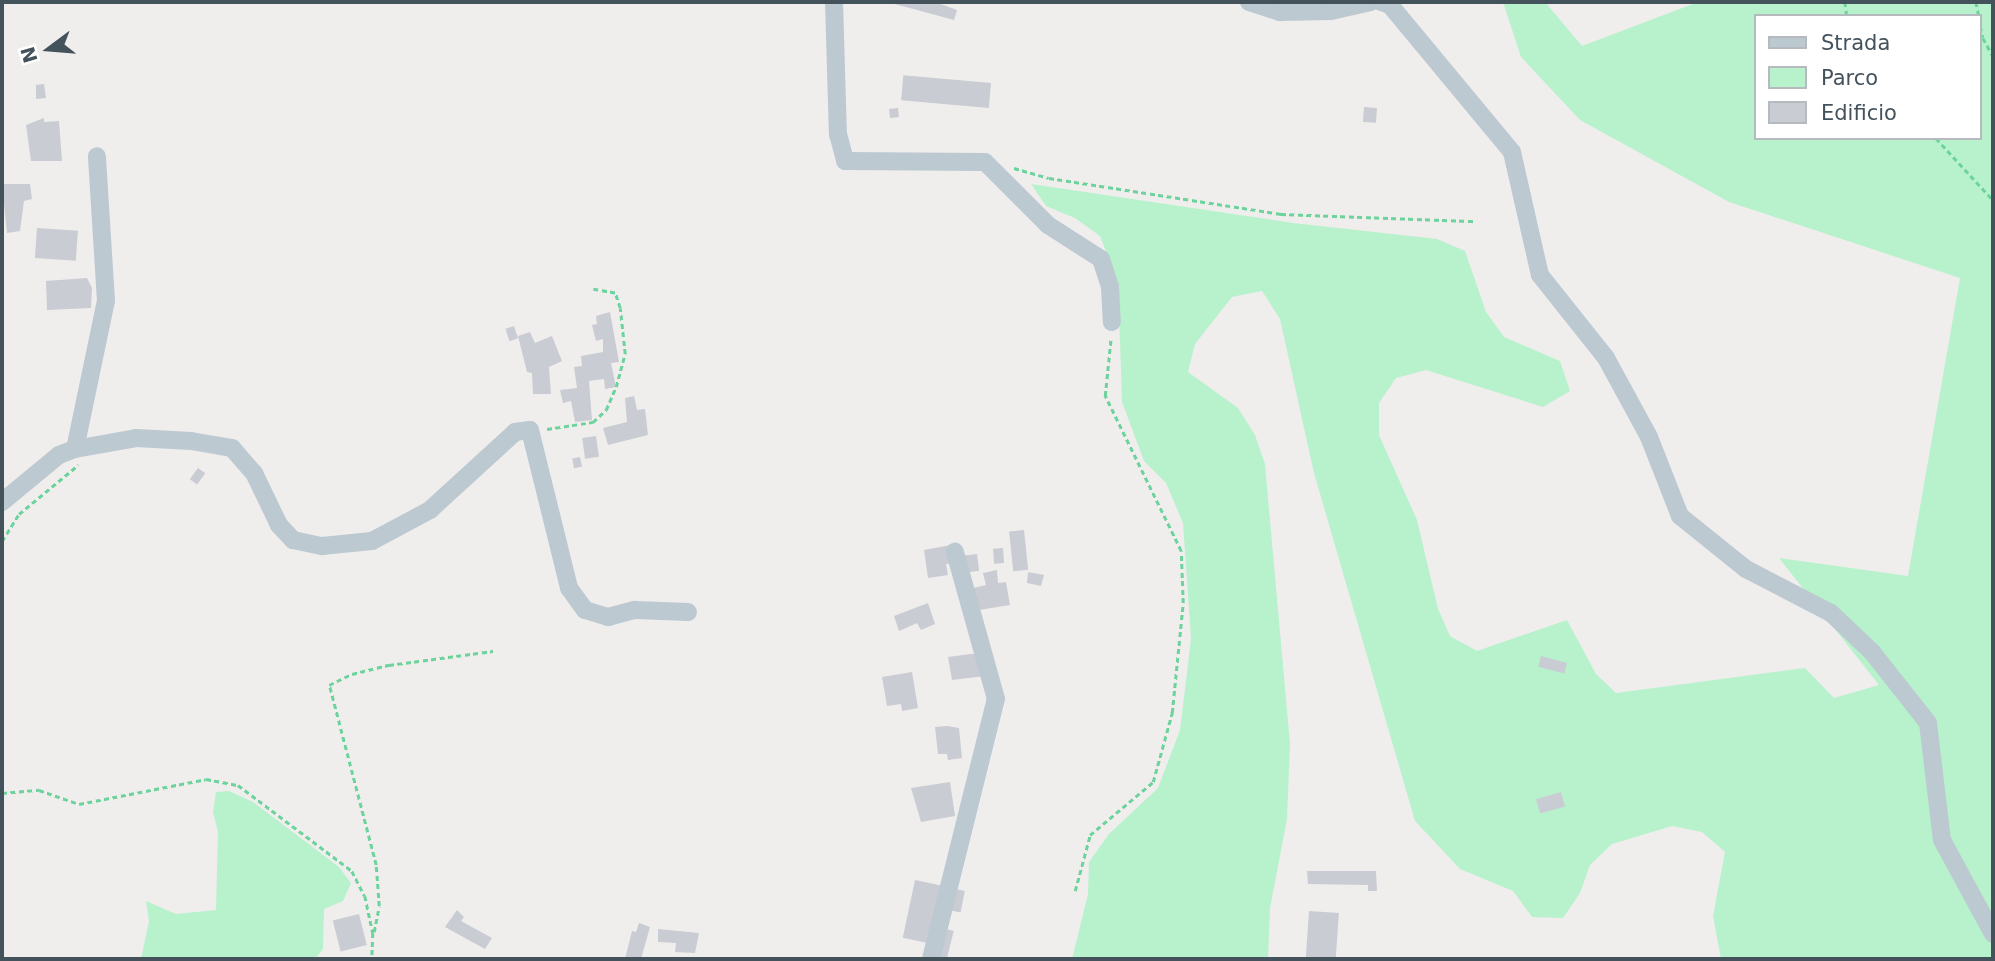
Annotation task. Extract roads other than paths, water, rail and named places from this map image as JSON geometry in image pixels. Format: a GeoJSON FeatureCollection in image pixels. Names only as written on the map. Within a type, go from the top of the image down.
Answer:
{"type":"FeatureCollection","features":[{"type":"Feature","properties":{"kind":"street"},"geometry":{"type":"LineString","coordinates":[[834,2],[838,134],[845,161],[985,162],[1048,225],[1101,259],[1110,288],[1112,322]]}},
{"type":"Feature","properties":{"kind":"street"},"geometry":{"type":"LineString","coordinates":[[1249,2],[1280,12],[1331,11],[1371,2]]}},
{"type":"Feature","properties":{"kind":"street"},"geometry":{"type":"LineString","coordinates":[[1381,2],[1390,5],[1512,152],[1540,275],[1606,358],[1649,437],[1680,516],[1746,569],[1831,613],[1872,652],[1928,723],[1942,840],[1993,934]]}},
{"type":"Feature","properties":{"kind":"street"},"geometry":{"type":"LineString","coordinates":[[75,449],[106,301],[97,156]]}},
{"type":"Feature","properties":{"kind":"street"},"geometry":{"type":"LineString","coordinates":[[2,502],[59,455],[75,449],[136,439],[232,448],[254,473],[279,525],[293,540],[322,546],[372,541],[430,510],[515,432],[530,430],[569,587],[585,610],[608,617],[635,610],[688,612]]}},
{"type":"Feature","properties":{"kind":"street"},"geometry":{"type":"LineString","coordinates":[[931,959],[996,698],[955,552]]}}]}
